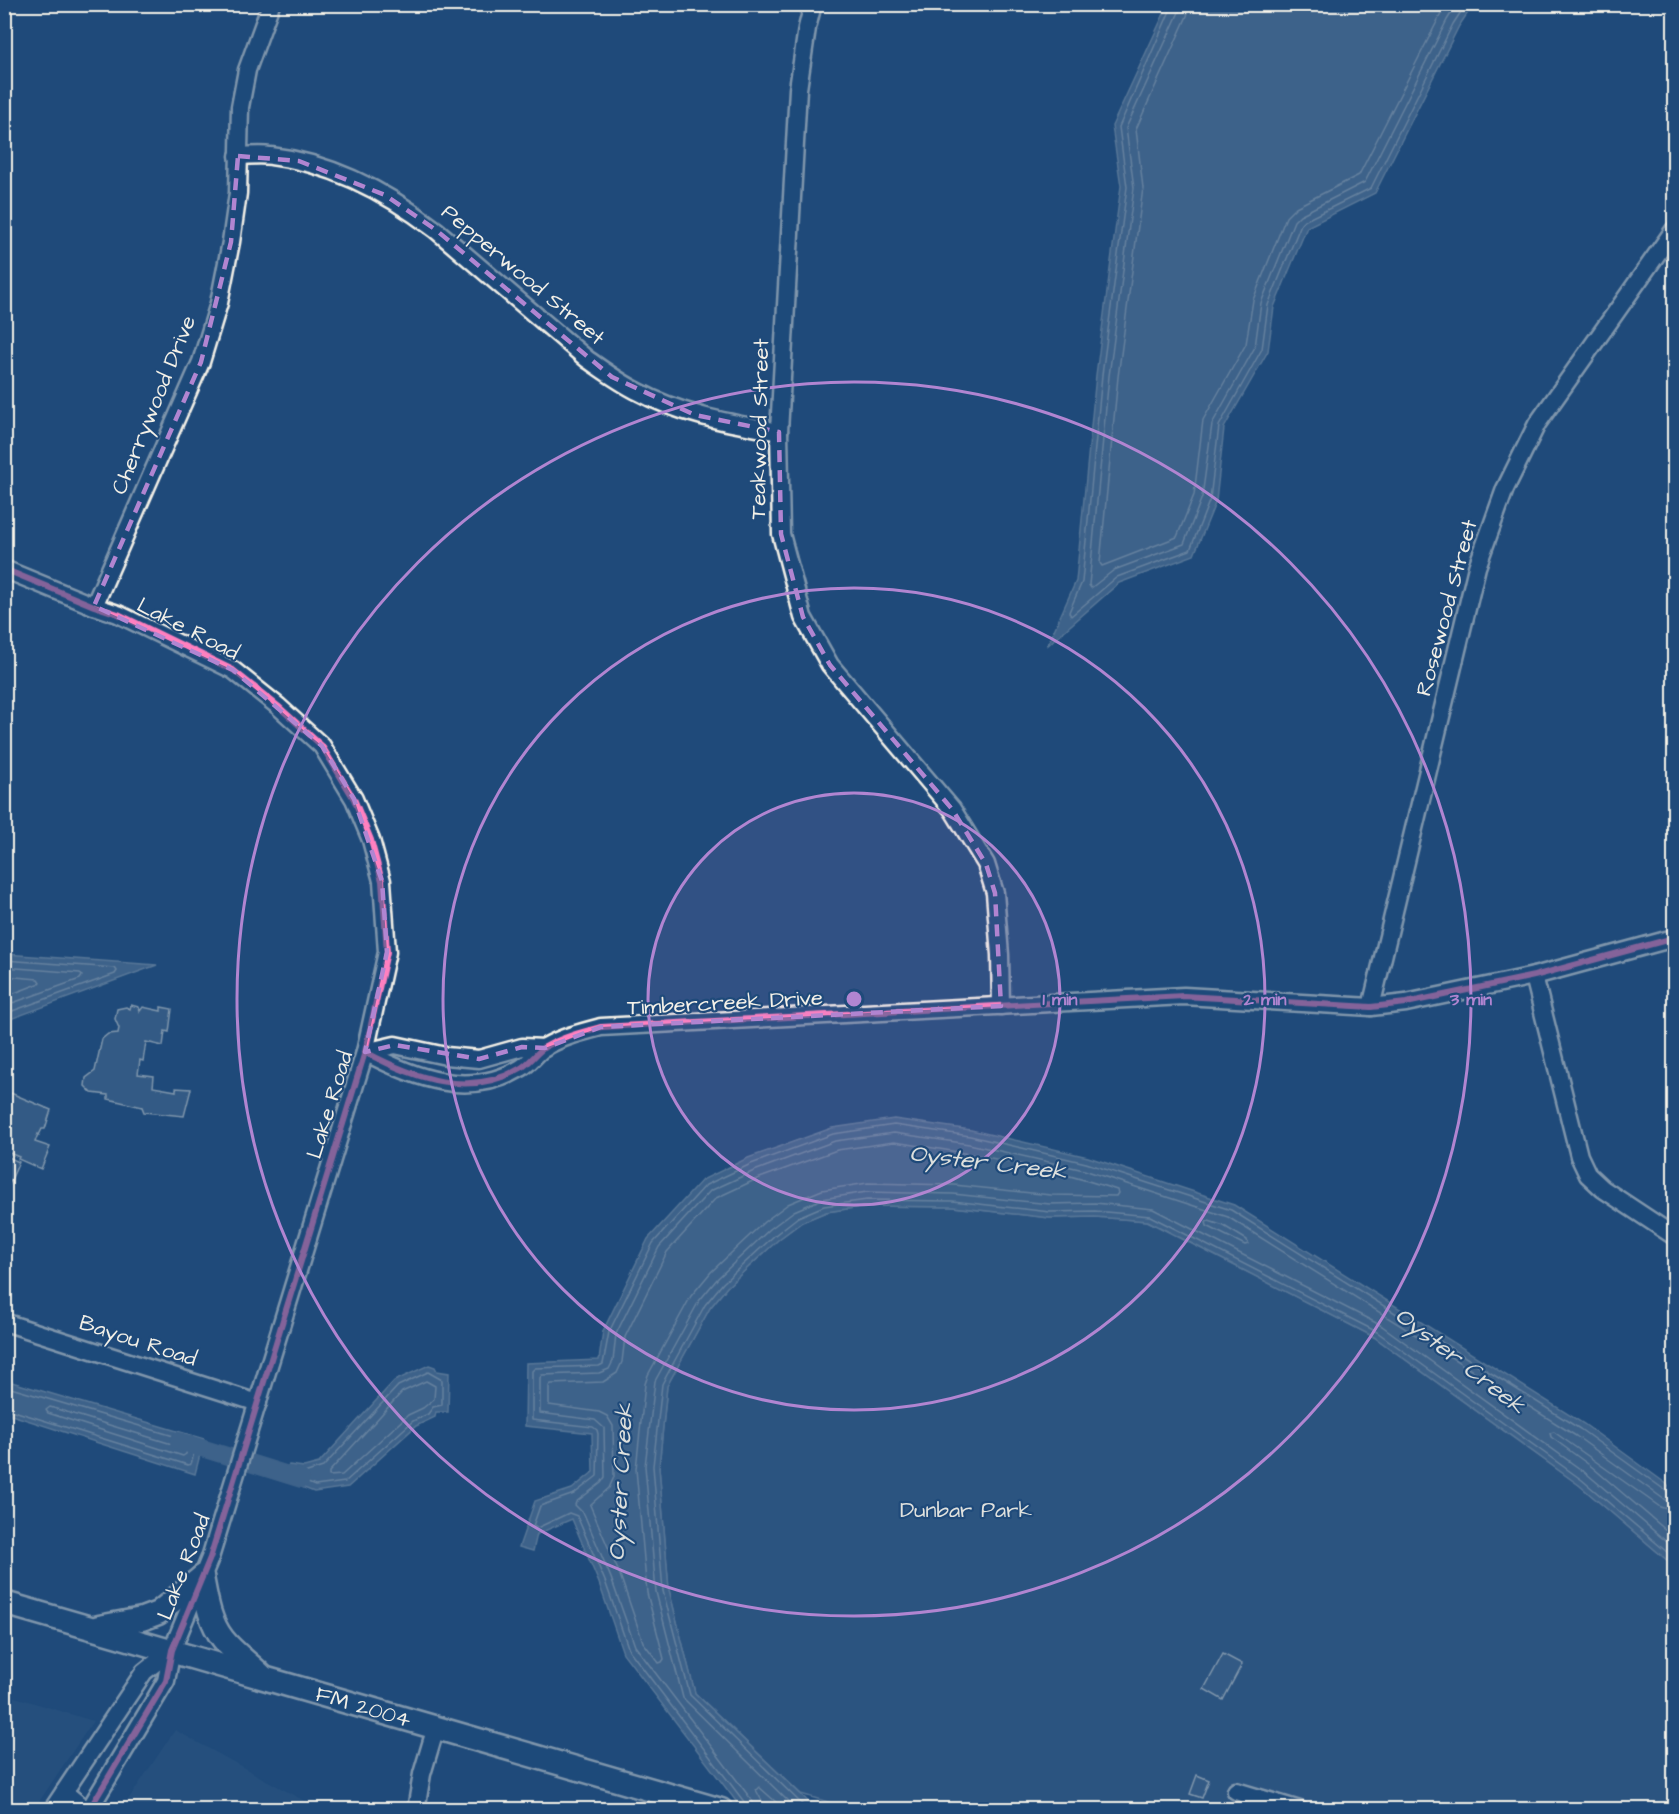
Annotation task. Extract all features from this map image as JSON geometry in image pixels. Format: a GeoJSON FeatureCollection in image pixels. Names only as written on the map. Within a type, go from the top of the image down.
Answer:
{"type":"FeatureCollection","features":[{"type":"Feature","properties":{"kind":"main road"},"geometry":{"type":"LineString","coordinates":[[93,1628],[142,1620],[158,1613],[202,1577],[209,1610],[224,1640],[264,1677]]}},
{"type":"Feature","properties":{"kind":"main road","name":"FM 2004"},"geometry":{"type":"LineString","coordinates":[[4,1603],[721,1809]]}},
{"type":"Feature","properties":{"kind":"street","name":"Cherrywood Drive"},"geometry":{"type":"LineString","coordinates":[[94,606],[201,362],[219,303],[231,242],[239,181],[240,107],[247,70],[271,4]]}},
{"type":"Feature","properties":{"kind":"street","name":"Teakwood Street"},"geometry":{"type":"LineString","coordinates":[[813,4],[798,89],[779,432],[780,534],[803,617],[831,665],[952,809],[986,864],[995,893],[1001,1006]]}},
{"type":"Feature","properties":{"kind":"street","name":"Pepperwood Street"},"geometry":{"type":"LineString","coordinates":[[238,156],[269,155],[299,161],[385,195],[436,230],[586,359],[612,377],[638,392],[695,415],[779,432]]}},
{"type":"Feature","properties":{"kind":"street","name":"Rosewood Street"},"geometry":{"type":"LineString","coordinates":[[1371,1007],[1477,567],[1505,489],[1537,424],[1674,230]]}},
{"type":"Feature","properties":{"kind":"street","name":"Lake Road"},"geometry":{"type":"LineString","coordinates":[[4,569],[118,614],[233,670],[278,706],[322,746],[354,799],[370,840],[382,880],[387,952],[365,1052],[229,1496],[202,1577],[172,1650],[166,1681],[88,1809]]}},
{"type":"Feature","properties":{"kind":"street","name":"Timbercreek Drive"},"geometry":{"type":"LineString","coordinates":[[365,1052],[396,1068],[434,1079],[458,1084],[483,1084],[523,1067],[545,1048],[575,1034],[601,1027],[1184,996],[1371,1007],[1406,1003],[1534,976],[1674,938]]}},
{"type":"Feature","properties":{"kind":"street"},"geometry":{"type":"LineString","coordinates":[[1534,976],[1580,1156],[1588,1175],[1603,1189],[1674,1236]]}},
{"type":"Feature","properties":{"kind":"street","name":"Timbercreek Drive"},"geometry":{"type":"LineString","coordinates":[[365,1052],[395,1045],[446,1056],[479,1059],[522,1047],[545,1048]]}},
{"type":"Feature","properties":{"kind":"street","name":"Bayou Road"},"geometry":{"type":"LineString","coordinates":[[4,1322],[258,1403]]}},
{"type":"Feature","properties":{"kind":"street","name":"Lake Road"},"geometry":{"type":"LineString","coordinates":[[52,1809],[144,1672],[172,1650]]}},
{"type":"Feature","properties":{"kind":"street"},"geometry":{"type":"LineString","coordinates":[[416,1809],[422,1774],[436,1727]]}},
{"type":"Feature","properties":{"kind":"street"},"geometry":{"type":"LineString","coordinates":[[1236,1791],[1300,1809]]}},
{"type":"Feature","properties":{"kind":"street"},"geometry":{"type":"LineString","coordinates":[[64,1792],[88,1809]]}},
{"type":"Feature","properties":{"kind":"highlighted area"},"geometry":{"type":"Polygon","coordinates":[[[238,156],[299,161],[385,195],[436,230],[612,377],[695,415],[779,432],[781,534],[803,617],[830,665],[952,809],[986,864],[995,893],[1001,1006],[601,1027],[545,1048],[522,1047],[479,1059],[395,1045],[365,1052],[387,952],[382,881],[354,799],[322,746],[233,670],[94,606],[201,362],[231,242],[238,156]]]}},
{"type":"Feature","properties":{"kind":"shaded area"},"geometry":{"type":"Polygon","coordinates":[[[5,1694],[93,1721],[34,1809],[5,1809],[5,1694]]]}},
{"type":"Feature","properties":{"kind":"shaded area"},"geometry":{"type":"Polygon","coordinates":[[[175,1730],[319,1809],[122,1809],[175,1730]]]}},
{"type":"Feature","properties":{"kind":"green space","name":"Dunbar Park"},"geometry":{"type":"Polygon","coordinates":[[[868,1206],[953,1207],[1050,1218],[1095,1217],[1147,1221],[1374,1337],[1579,1485],[1674,1566],[1674,1809],[855,1810],[801,1794],[695,1693],[669,1590],[659,1467],[667,1386],[710,1308],[727,1287],[779,1239],[802,1222],[826,1212],[868,1206]]]}},
{"type":"Feature","properties":{"kind":"water"},"geometry":{"type":"Polygon","coordinates":[[[1168,5],[1473,5],[1459,26],[1375,193],[1307,227],[1274,307],[1268,351],[1224,428],[1216,501],[1194,555],[1119,583],[1047,646],[1076,581],[1096,375],[1121,186],[1112,126],[1168,5]]]}},
{"type":"Feature","properties":{"kind":"water"},"geometry":{"type":"Polygon","coordinates":[[[5,954],[157,965],[5,1021],[5,954]]]}},
{"type":"Feature","properties":{"kind":"water","name":"Oyster Creek"},"geometry":{"type":"Polygon","coordinates":[[[894,1119],[971,1130],[1088,1157],[1234,1205],[1584,1424],[1668,1485],[1674,1490],[1674,1566],[1579,1485],[1374,1337],[1148,1221],[1095,1217],[1050,1218],[953,1207],[868,1206],[826,1212],[802,1222],[779,1239],[727,1287],[710,1308],[667,1386],[659,1467],[669,1590],[695,1693],[816,1809],[742,1809],[623,1653],[599,1583],[572,1519],[537,1534],[533,1551],[519,1547],[535,1501],[572,1489],[593,1472],[592,1433],[525,1426],[526,1363],[599,1360],[603,1331],[648,1239],[702,1180],[748,1158],[832,1128],[894,1119]]]}},
{"type":"Feature","properties":{"kind":"water"},"geometry":{"type":"Polygon","coordinates":[[[429,1365],[435,1367],[437,1371],[449,1373],[448,1412],[436,1412],[435,1417],[416,1426],[348,1487],[314,1492],[286,1481],[280,1472],[289,1465],[304,1467],[319,1463],[394,1381],[429,1365]]]}},
{"type":"Feature","properties":{"kind":"water"},"geometry":{"type":"Polygon","coordinates":[[[5,1380],[204,1439],[195,1474],[5,1413],[5,1380]]]}},
{"type":"Feature","properties":{"kind":"building"},"geometry":{"type":"Polygon","coordinates":[[[131,1005],[139,1007],[140,1011],[143,1007],[161,1011],[161,1007],[172,1009],[169,1032],[165,1031],[163,1046],[146,1042],[138,1074],[154,1076],[153,1087],[176,1091],[176,1088],[191,1089],[184,1116],[144,1112],[142,1107],[108,1099],[108,1095],[92,1093],[85,1086],[86,1078],[95,1071],[102,1039],[108,1034],[118,1033],[119,1028],[115,1019],[117,1009],[126,1007],[130,1009],[131,1005]]]}},
{"type":"Feature","properties":{"kind":"building"},"geometry":{"type":"Polygon","coordinates":[[[6,1091],[51,1110],[45,1129],[38,1134],[35,1142],[50,1147],[41,1169],[4,1151],[6,1091]]]}},
{"type":"Feature","properties":{"kind":"building"},"geometry":{"type":"Polygon","coordinates":[[[4,1155],[19,1162],[6,1191],[4,1190],[4,1155]]]}},
{"type":"Feature","properties":{"kind":"building"},"geometry":{"type":"Polygon","coordinates":[[[1223,1654],[1242,1664],[1223,1700],[1204,1689],[1223,1654]]]}},
{"type":"Feature","properties":{"kind":"building"},"geometry":{"type":"Polygon","coordinates":[[[1197,1775],[1209,1780],[1202,1798],[1190,1794],[1197,1775]]]}},
{"type":"Feature","properties":{"kind":"waterway"},"geometry":{"type":"LineString","coordinates":[[179,1441],[301,1479]]}},
{"type":"Feature","properties":{"kind":"cycle path"},"geometry":{"type":"LineString","coordinates":[[4,569],[118,614],[233,670],[278,706],[322,746],[354,799],[371,840],[382,881],[387,952],[365,1052],[210,1558],[172,1650],[166,1681],[89,1810]]}},
{"type":"Feature","properties":{"kind":"cycle path"},"geometry":{"type":"LineString","coordinates":[[365,1052],[422,1077],[462,1083],[482,1082],[501,1077],[524,1066],[552,1043],[601,1027],[1184,996],[1371,1007],[1406,1003],[1534,976],[1674,938]]}}]}
